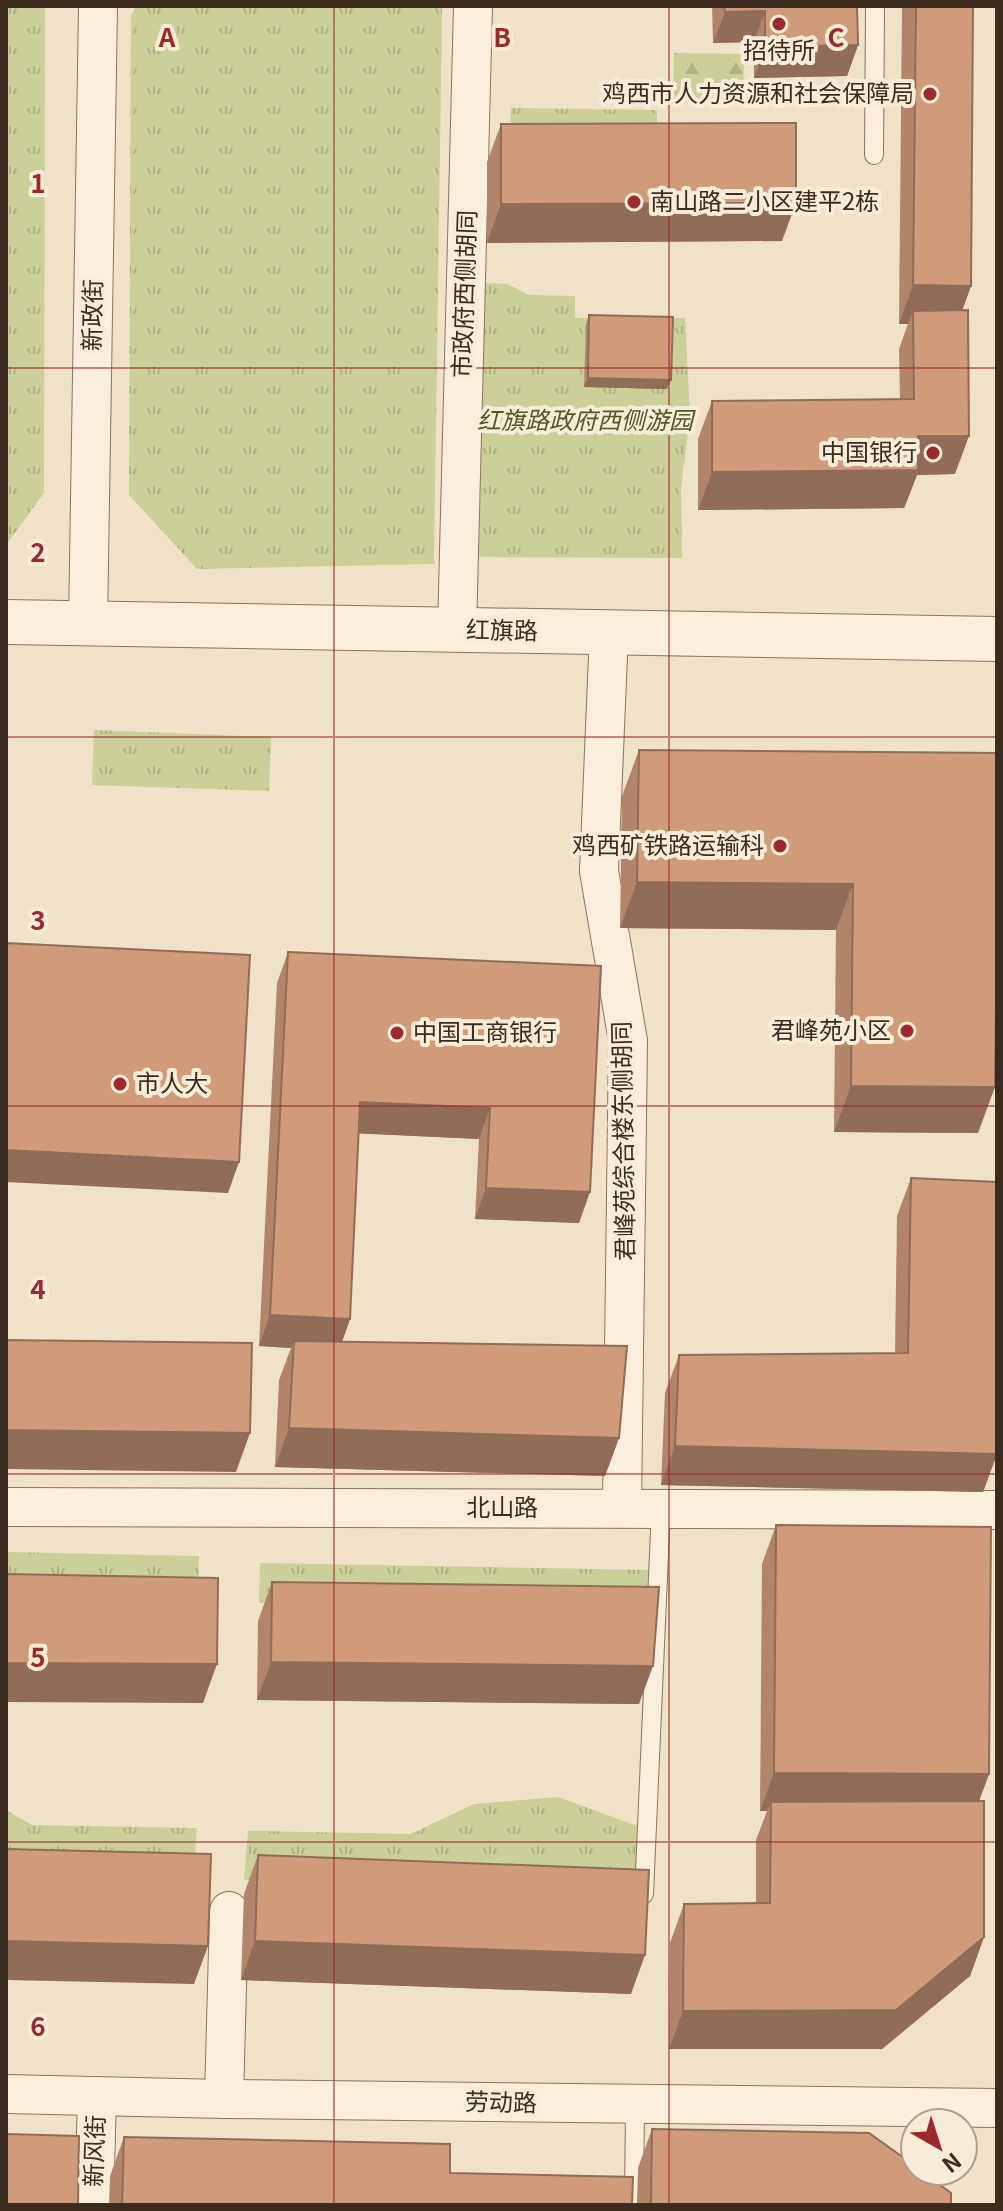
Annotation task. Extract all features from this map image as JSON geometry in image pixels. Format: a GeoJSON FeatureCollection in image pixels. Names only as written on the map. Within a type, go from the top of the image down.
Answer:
{"type":"FeatureCollection","features":[{"type":"Feature","properties":{"kind":"street","name":"新政街"},"geometry":{"type":"LineString","coordinates":[[88,624],[98,6]]}},
{"type":"Feature","properties":{"kind":"street","name":"市政府西侧胡同"},"geometry":{"type":"LineString","coordinates":[[457,630],[473,6]]}},
{"type":"Feature","properties":{"kind":"street","name":"红旗路"},"geometry":{"type":"LineString","coordinates":[[6,622],[997,639]]}},
{"type":"Feature","properties":{"kind":"street","name":"君峰苑综合楼东侧胡同"},"geometry":{"type":"LineString","coordinates":[[609,632],[599,871],[628,1041],[622,1508]]}},
{"type":"Feature","properties":{"kind":"street","name":"北山路"},"geometry":{"type":"LineString","coordinates":[[6,1507],[997,1510]]}},
{"type":"Feature","properties":{"kind":"street"},"geometry":{"type":"LineString","coordinates":[[224,2099],[229,1911]]}},
{"type":"Feature","properties":{"kind":"street","name":"劳动路"},"geometry":{"type":"LineString","coordinates":[[6,2094],[997,2108]]}},
{"type":"Feature","properties":{"kind":"street","name":"新风街"},"geometry":{"type":"LineString","coordinates":[[94,2205],[97,2096]]}},
{"type":"Feature","properties":{"kind":"lane"},"geometry":{"type":"LineString","coordinates":[[874,155],[875,6]]}},
{"type":"Feature","properties":{"kind":"lane"},"geometry":{"type":"LineString","coordinates":[[643,1914],[661,1509]]}},
{"type":"Feature","properties":{"kind":"lane"},"geometry":{"type":"LineString","coordinates":[[634,2205],[635,2105]]}},
{"type":"Feature","properties":{"kind":"green space"},"geometry":{"type":"Polygon","coordinates":[[[6,6],[45,6],[44,493],[6,545],[6,6]]]}},
{"type":"Feature","properties":{"kind":"green space"},"geometry":{"type":"Polygon","coordinates":[[[136,6],[442,6],[434,564],[197,569],[129,495],[131,16],[136,6]]]}},
{"type":"Feature","properties":{"kind":"green space"},"geometry":{"type":"Polygon","coordinates":[[[674,53],[744,54],[743,103],[673,102],[674,53]]]}},
{"type":"Feature","properties":{"kind":"green space"},"geometry":{"type":"Polygon","coordinates":[[[511,108],[657,110],[657,145],[510,144],[511,108]]]}},
{"type":"Feature","properties":{"kind":"green space","name":"红旗路政府西侧游园"},"geometry":{"type":"Polygon","coordinates":[[[485,283],[508,284],[529,295],[575,296],[575,318],[685,318],[690,416],[681,488],[682,558],[479,557],[485,283]]]}},
{"type":"Feature","properties":{"kind":"green space"},"geometry":{"type":"Polygon","coordinates":[[[94,730],[271,737],[269,791],[92,785],[94,730]]]}},
{"type":"Feature","properties":{"kind":"green space"},"geometry":{"type":"Polygon","coordinates":[[[6,1552],[199,1556],[198,1598],[6,1596],[6,1552]]]}},
{"type":"Feature","properties":{"kind":"green space"},"geometry":{"type":"Polygon","coordinates":[[[260,1563],[652,1570],[657,1607],[259,1603],[260,1563]]]}},
{"type":"Feature","properties":{"kind":"green space"},"geometry":{"type":"Polygon","coordinates":[[[558,1797],[640,1827],[639,1884],[244,1880],[248,1831],[411,1834],[474,1804],[558,1797]]]}},
{"type":"Feature","properties":{"kind":"green space"},"geometry":{"type":"Polygon","coordinates":[[[6,1810],[32,1825],[197,1828],[193,1877],[6,1874],[6,1810]]]}},
{"type":"Feature","properties":{"kind":"building"},"geometry":{"type":"Polygon","coordinates":[[[724,6],[857,6],[858,45],[765,47],[765,11],[725,12],[724,6]]]}},
{"type":"Feature","properties":{"kind":"building","name":"鸡西市人力资源和社会保障局"},"geometry":{"type":"Polygon","coordinates":[[[916,6],[973,6],[971,286],[913,285],[916,6]]]}},
{"type":"Feature","properties":{"kind":"building"},"geometry":{"type":"Polygon","coordinates":[[[796,123],[796,203],[501,204],[501,124],[796,123]]]}},
{"type":"Feature","properties":{"kind":"building"},"geometry":{"type":"Polygon","coordinates":[[[968,310],[969,436],[918,436],[918,470],[712,472],[712,401],[914,399],[913,311],[968,310]]]}},
{"type":"Feature","properties":{"kind":"building"},"geometry":{"type":"Polygon","coordinates":[[[589,315],[673,317],[671,380],[588,378],[589,315]]]}},
{"type":"Feature","properties":{"kind":"building","name":"君峰苑小区"},"geometry":{"type":"Polygon","coordinates":[[[639,750],[997,753],[995,1087],[851,1086],[853,884],[637,882],[639,750]]]}},
{"type":"Feature","properties":{"kind":"building","name":"市人大"},"geometry":{"type":"Polygon","coordinates":[[[6,943],[250,955],[239,1162],[6,1150],[6,943]]]}},
{"type":"Feature","properties":{"kind":"building"},"geometry":{"type":"Polygon","coordinates":[[[288,952],[601,966],[590,1192],[486,1188],[490,1108],[360,1102],[350,1319],[270,1315],[288,952]]]}},
{"type":"Feature","properties":{"kind":"building"},"geometry":{"type":"Polygon","coordinates":[[[911,1178],[997,1182],[997,1454],[675,1446],[679,1355],[908,1353],[911,1178]]]}},
{"type":"Feature","properties":{"kind":"building"},"geometry":{"type":"Polygon","coordinates":[[[6,1340],[252,1343],[250,1433],[6,1430],[6,1340]]]}},
{"type":"Feature","properties":{"kind":"building"},"geometry":{"type":"Polygon","coordinates":[[[294,1341],[627,1346],[619,1438],[289,1428],[294,1341]]]}},
{"type":"Feature","properties":{"kind":"building"},"geometry":{"type":"Polygon","coordinates":[[[776,1525],[991,1527],[989,1774],[774,1773],[776,1525]]]}},
{"type":"Feature","properties":{"kind":"building"},"geometry":{"type":"Polygon","coordinates":[[[6,1574],[218,1578],[217,1664],[6,1663],[6,1574]]]}},
{"type":"Feature","properties":{"kind":"building"},"geometry":{"type":"Polygon","coordinates":[[[272,1582],[659,1587],[653,1666],[271,1662],[272,1582]]]}},
{"type":"Feature","properties":{"kind":"building"},"geometry":{"type":"Polygon","coordinates":[[[984,1801],[984,1937],[896,2010],[683,2011],[684,1904],[770,1903],[771,1802],[984,1801]]]}},
{"type":"Feature","properties":{"kind":"building"},"geometry":{"type":"Polygon","coordinates":[[[6,1849],[211,1854],[208,1946],[6,1941],[6,1849]]]}},
{"type":"Feature","properties":{"kind":"building"},"geometry":{"type":"Polygon","coordinates":[[[258,1855],[649,1870],[645,1955],[255,1941],[258,1855]]]}},
{"type":"Feature","properties":{"kind":"building"},"geometry":{"type":"Polygon","coordinates":[[[652,2129],[869,2133],[899,2155],[899,2187],[943,2187],[951,2193],[951,2205],[651,2205],[652,2129]]]}},
{"type":"Feature","properties":{"kind":"building"},"geometry":{"type":"Polygon","coordinates":[[[6,2134],[79,2136],[78,2205],[6,2205],[6,2134]]]}},
{"type":"Feature","properties":{"kind":"building"},"geometry":{"type":"Polygon","coordinates":[[[124,2137],[450,2144],[450,2173],[633,2177],[632,2205],[122,2205],[124,2137]]]}},
{"type":"Feature","properties":{"kind":"place","name":"招待所"},"geometry":{"type":"Point","coordinates":[779,24]}},
{"type":"Feature","properties":{"kind":"place","name":"鸡西市人力资源和社会保障局"},"geometry":{"type":"Point","coordinates":[930,94]}},
{"type":"Feature","properties":{"kind":"place","name":"南山路二小区建平2栋"},"geometry":{"type":"Point","coordinates":[634,202]}},
{"type":"Feature","properties":{"kind":"place","name":"中国银行"},"geometry":{"type":"Point","coordinates":[933,453]}},
{"type":"Feature","properties":{"kind":"place","name":"鸡西矿铁路运输科"},"geometry":{"type":"Point","coordinates":[780,846]}},
{"type":"Feature","properties":{"kind":"place","name":"君峰苑小区"},"geometry":{"type":"Point","coordinates":[907,1031]}},
{"type":"Feature","properties":{"kind":"place","name":"中国工商银行"},"geometry":{"type":"Point","coordinates":[397,1033]}},
{"type":"Feature","properties":{"kind":"place","name":"市人大"},"geometry":{"type":"Point","coordinates":[120,1084]}}]}
